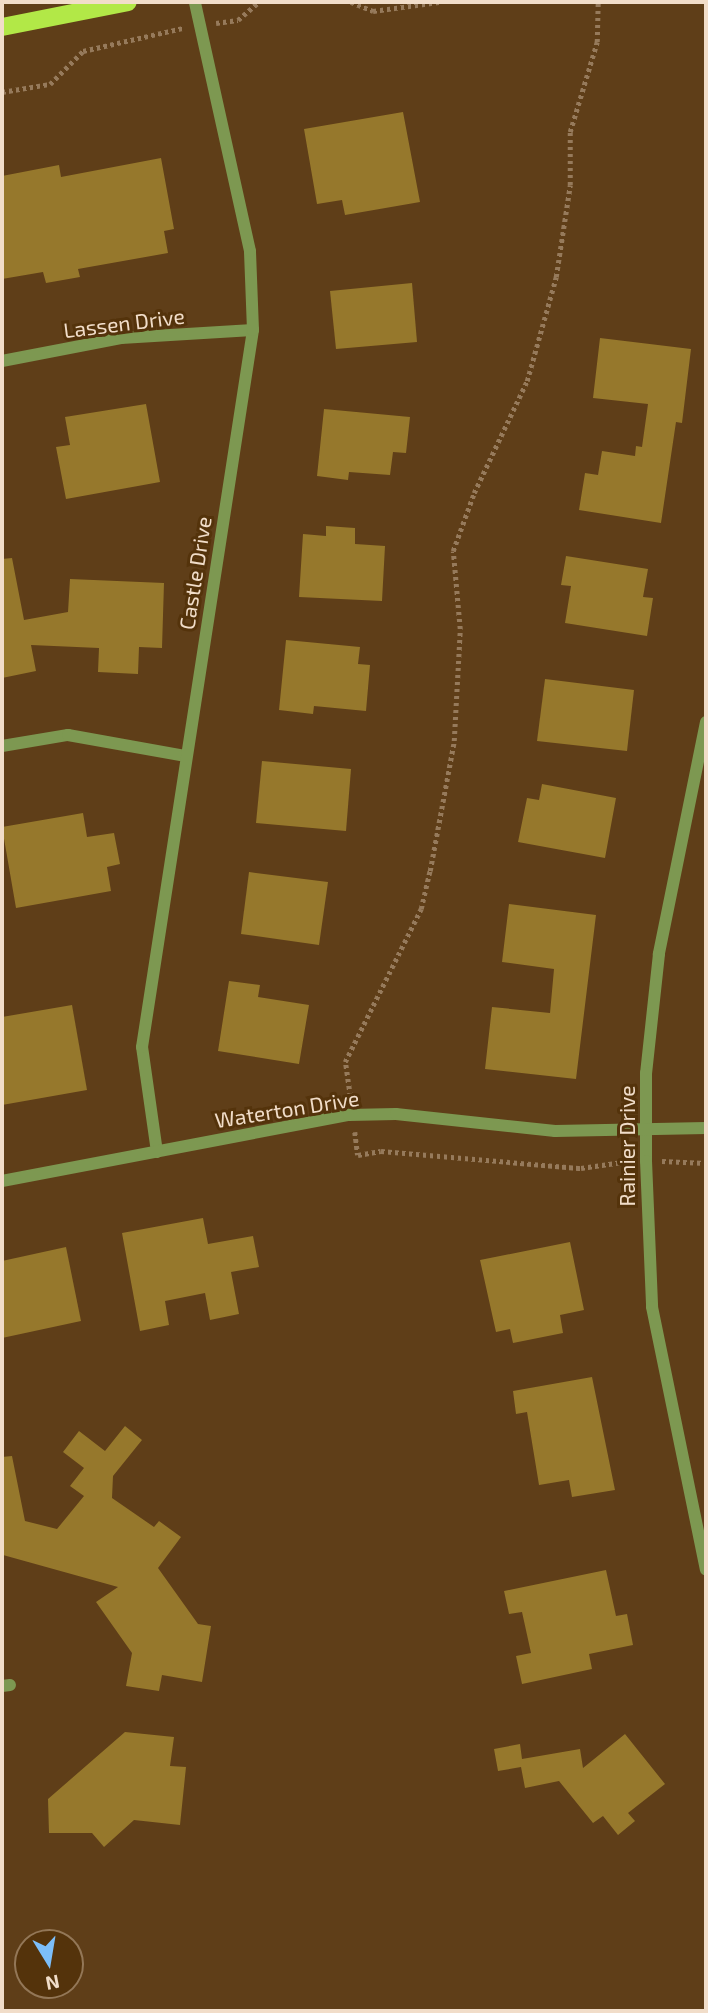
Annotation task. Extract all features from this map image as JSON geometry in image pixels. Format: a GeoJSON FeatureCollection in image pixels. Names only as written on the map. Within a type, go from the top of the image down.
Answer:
{"type":"FeatureCollection","features":[{"type":"Feature","properties":{"kind":"main road"},"geometry":{"type":"LineString","coordinates":[[2,27],[128,2]]}},
{"type":"Feature","properties":{"kind":"street","name":"Castle Drive"},"geometry":{"type":"LineString","coordinates":[[157,1152],[142,1047],[253,330],[250,251],[195,2]]}},
{"type":"Feature","properties":{"kind":"street","name":"Lassen Drive"},"geometry":{"type":"LineString","coordinates":[[2,361],[121,338],[253,330]]}},
{"type":"Feature","properties":{"kind":"street","name":"Rainier Drive"},"geometry":{"type":"LineString","coordinates":[[706,722],[659,954],[646,1073],[646,1161],[652,1307],[706,1569]]}},
{"type":"Feature","properties":{"kind":"street"},"geometry":{"type":"LineString","coordinates":[[2,746],[68,735],[186,756]]}},
{"type":"Feature","properties":{"kind":"street","name":"Waterton Drive"},"geometry":{"type":"LineString","coordinates":[[2,1181],[352,1116],[396,1114],[555,1131],[646,1132],[706,1128]]}},
{"type":"Feature","properties":{"kind":"path"},"geometry":{"type":"LineString","coordinates":[[2,92],[50,85],[83,51],[201,25],[238,20],[260,2]]}},
{"type":"Feature","properties":{"kind":"path"},"geometry":{"type":"LineString","coordinates":[[351,2],[373,11],[440,2]]}},
{"type":"Feature","properties":{"kind":"path"},"geometry":{"type":"LineString","coordinates":[[598,2],[597,42],[570,132],[570,185],[556,277],[527,382],[474,493],[453,551],[460,629],[454,741],[421,909],[345,1062],[358,1155],[381,1151],[581,1168],[646,1161],[706,1163]]}},
{"type":"Feature","properties":{"kind":"building"},"geometry":{"type":"Polygon","coordinates":[[[403,112],[420,202],[345,215],[342,200],[317,204],[304,129],[403,112]]]}},
{"type":"Feature","properties":{"kind":"building"},"geometry":{"type":"Polygon","coordinates":[[[161,158],[174,229],[164,231],[168,253],[78,269],[80,277],[46,283],[43,272],[2,279],[2,176],[59,165],[61,177],[161,158]]]}},
{"type":"Feature","properties":{"kind":"building"},"geometry":{"type":"Polygon","coordinates":[[[412,283],[417,342],[336,349],[330,291],[412,283]]]}},
{"type":"Feature","properties":{"kind":"building"},"geometry":{"type":"Polygon","coordinates":[[[600,338],[691,349],[682,423],[676,422],[661,523],[579,510],[585,473],[598,475],[602,451],[635,456],[636,446],[642,447],[648,404],[593,398],[600,338]]]}},
{"type":"Feature","properties":{"kind":"building"},"geometry":{"type":"Polygon","coordinates":[[[146,404],[160,482],[66,499],[56,447],[70,445],[65,417],[146,404]]]}},
{"type":"Feature","properties":{"kind":"building"},"geometry":{"type":"Polygon","coordinates":[[[324,409],[410,417],[406,453],[393,452],[390,475],[349,472],[348,480],[317,476],[324,409]]]}},
{"type":"Feature","properties":{"kind":"building"},"geometry":{"type":"Polygon","coordinates":[[[326,526],[355,528],[355,544],[385,546],[382,601],[299,597],[303,534],[326,536],[326,526]]]}},
{"type":"Feature","properties":{"kind":"building"},"geometry":{"type":"Polygon","coordinates":[[[566,556],[648,569],[643,597],[653,598],[647,636],[565,623],[571,586],[561,585],[566,556]]]}},
{"type":"Feature","properties":{"kind":"building"},"geometry":{"type":"Polygon","coordinates":[[[12,558],[24,620],[68,612],[70,579],[164,583],[162,648],[139,647],[138,674],[98,672],[99,648],[31,645],[36,671],[2,678],[2,559],[12,558]]]}},
{"type":"Feature","properties":{"kind":"building"},"geometry":{"type":"Polygon","coordinates":[[[286,640],[360,647],[358,664],[370,665],[366,711],[314,706],[313,714],[279,710],[286,640]]]}},
{"type":"Feature","properties":{"kind":"building"},"geometry":{"type":"Polygon","coordinates":[[[545,679],[634,690],[627,751],[537,741],[545,679]]]}},
{"type":"Feature","properties":{"kind":"building"},"geometry":{"type":"Polygon","coordinates":[[[262,761],[351,769],[346,831],[256,823],[262,761]]]}},
{"type":"Feature","properties":{"kind":"building"},"geometry":{"type":"Polygon","coordinates":[[[542,784],[616,798],[605,858],[518,842],[527,798],[539,800],[542,784]]]}},
{"type":"Feature","properties":{"kind":"building"},"geometry":{"type":"Polygon","coordinates":[[[83,813],[87,837],[114,833],[120,864],[107,867],[111,891],[16,908],[2,827],[83,813]]]}},
{"type":"Feature","properties":{"kind":"building"},"geometry":{"type":"Polygon","coordinates":[[[249,872],[328,882],[319,945],[241,934],[249,872]]]}},
{"type":"Feature","properties":{"kind":"building"},"geometry":{"type":"Polygon","coordinates":[[[509,904],[596,915],[576,1079],[485,1069],[492,1007],[550,1013],[554,969],[502,962],[509,904]]]}},
{"type":"Feature","properties":{"kind":"building"},"geometry":{"type":"Polygon","coordinates":[[[229,981],[260,985],[258,997],[309,1005],[299,1064],[218,1051],[229,981]]]}},
{"type":"Feature","properties":{"kind":"building"},"geometry":{"type":"Polygon","coordinates":[[[72,1005],[87,1090],[2,1105],[2,1017],[72,1005]]]}},
{"type":"Feature","properties":{"kind":"building"},"geometry":{"type":"Polygon","coordinates":[[[203,1218],[208,1244],[253,1236],[259,1267],[231,1272],[239,1314],[210,1320],[205,1293],[165,1301],[169,1325],[140,1331],[122,1233],[203,1218]]]}},
{"type":"Feature","properties":{"kind":"building"},"geometry":{"type":"Polygon","coordinates":[[[570,1242],[584,1310],[560,1315],[563,1333],[513,1343],[510,1329],[496,1332],[480,1260],[570,1242]]]}},
{"type":"Feature","properties":{"kind":"building"},"geometry":{"type":"Polygon","coordinates":[[[66,1247],[81,1321],[2,1338],[2,1261],[66,1247]]]}},
{"type":"Feature","properties":{"kind":"building"},"geometry":{"type":"Polygon","coordinates":[[[592,1377],[615,1490],[572,1497],[569,1480],[539,1485],[527,1412],[516,1414],[513,1391],[592,1377]]]}},
{"type":"Feature","properties":{"kind":"building"},"geometry":{"type":"Polygon","coordinates":[[[125,1426],[142,1440],[113,1476],[112,1498],[154,1527],[159,1521],[181,1537],[158,1568],[198,1624],[211,1626],[202,1682],[162,1675],[159,1691],[126,1686],[132,1653],[96,1602],[118,1587],[3,1555],[2,1457],[12,1456],[25,1521],[57,1529],[84,1496],[70,1486],[84,1468],[63,1452],[79,1431],[105,1451],[125,1426]]]}},
{"type":"Feature","properties":{"kind":"building"},"geometry":{"type":"Polygon","coordinates":[[[606,1570],[616,1616],[627,1614],[633,1645],[589,1654],[592,1669],[522,1684],[516,1656],[531,1653],[522,1612],[509,1614],[504,1591],[606,1570]]]}},
{"type":"Feature","properties":{"kind":"building"},"geometry":{"type":"Polygon","coordinates":[[[125,1732],[174,1737],[170,1766],[186,1767],[180,1825],[134,1820],[104,1847],[92,1833],[49,1833],[48,1799],[125,1732]]]}},
{"type":"Feature","properties":{"kind":"building"},"geometry":{"type":"Polygon","coordinates":[[[625,1734],[665,1784],[628,1813],[635,1821],[618,1835],[603,1816],[593,1823],[559,1781],[525,1788],[521,1767],[498,1771],[494,1749],[520,1744],[522,1759],[580,1749],[583,1768],[625,1734]]]}}]}
